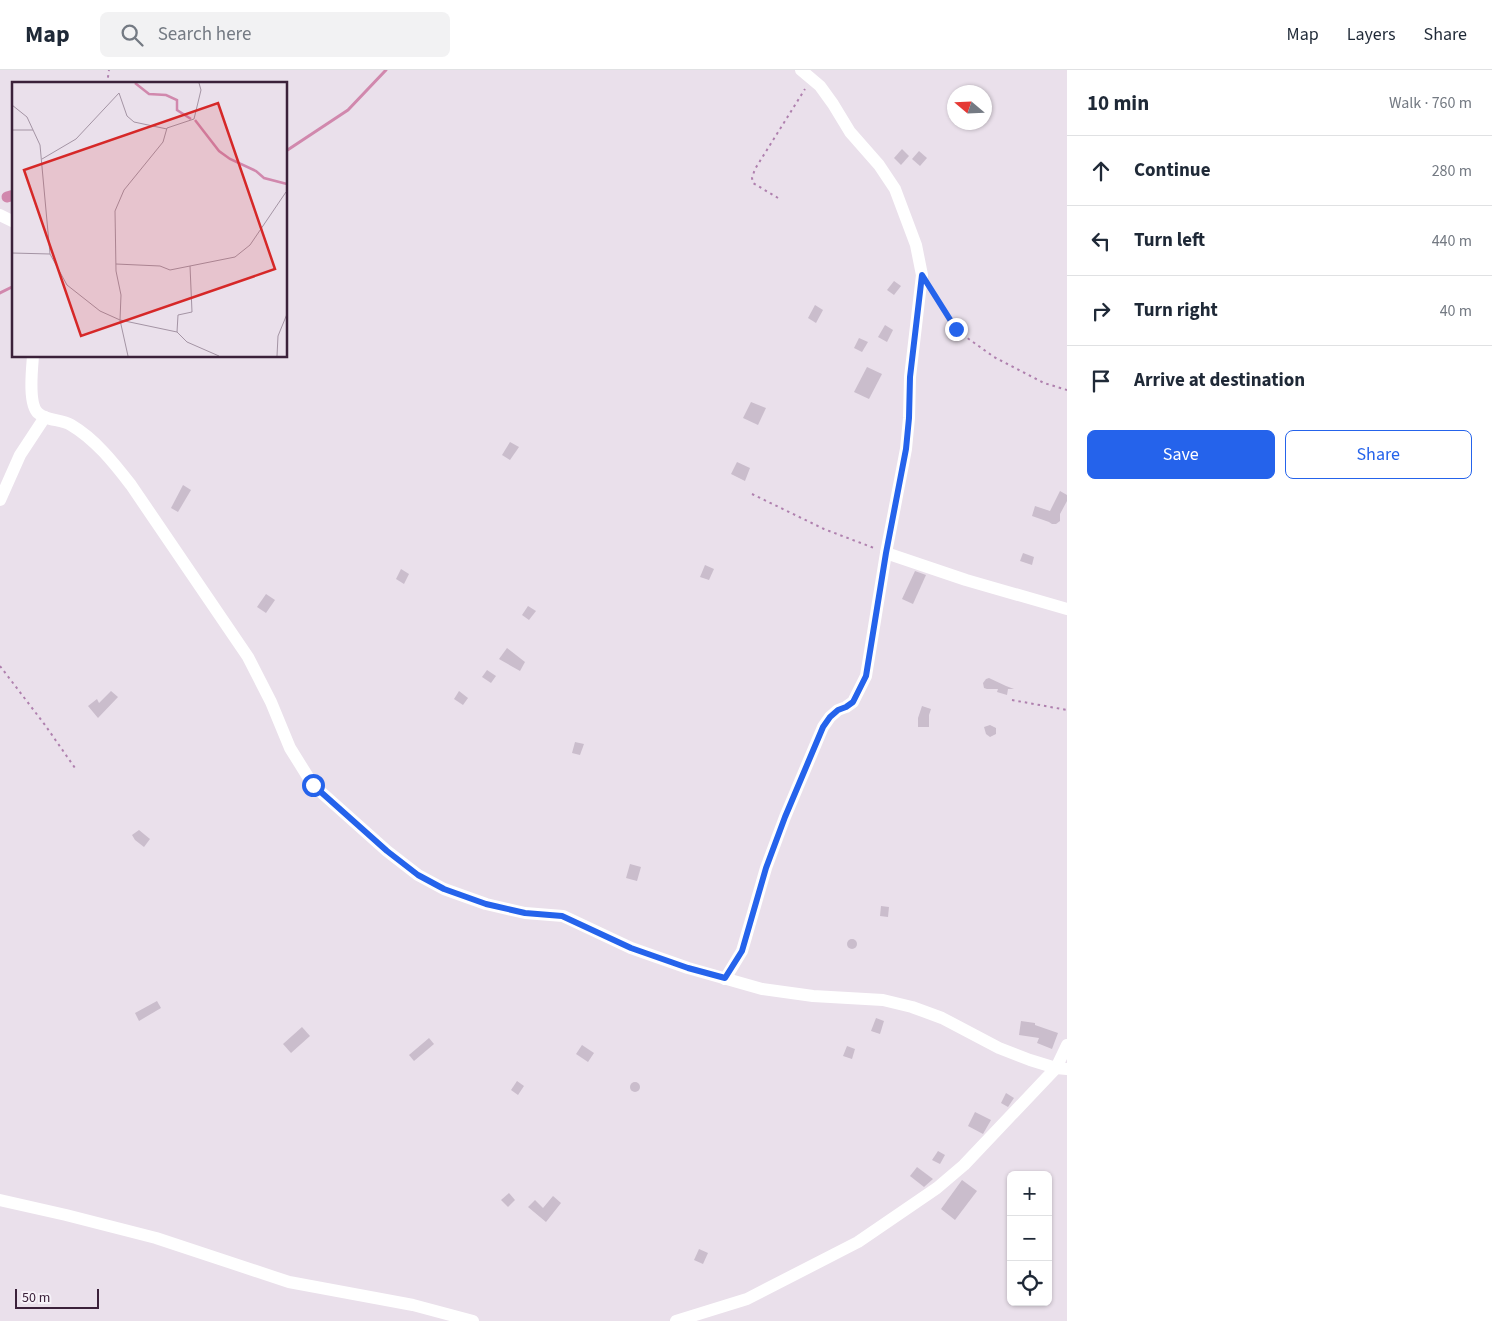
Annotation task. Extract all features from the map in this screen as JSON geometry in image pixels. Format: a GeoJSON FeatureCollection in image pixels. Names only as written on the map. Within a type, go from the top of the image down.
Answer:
{"type":"FeatureCollection","features":[{"type":"Feature","properties":{"kind":"street"},"geometry":{"type":"LineString","coordinates":[[725,978],[742,951],[766,868],[823,727],[838,710],[853,702],[866,676],[886,553],[906,449],[910,377],[922,275],[916,244],[895,189],[879,165],[850,132],[820,86],[801,70]]}},
{"type":"Feature","properties":{"kind":"street"},"geometry":{"type":"LineString","coordinates":[[0,215],[12,221]]}},
{"type":"Feature","properties":{"kind":"street"},"geometry":{"type":"LineString","coordinates":[[32,358],[33,405],[38,413],[69,424],[112,460],[131,485],[248,657],[271,702],[290,748],[313,785],[387,851],[418,875],[444,889],[486,904],[525,913],[562,916],[631,948],[688,968],[762,989],[790,994],[882,1000],[912,1007],[942,1018],[999,1048],[1030,1060],[1062,1069]]}},
{"type":"Feature","properties":{"kind":"street"},"geometry":{"type":"LineString","coordinates":[[0,500],[20,455],[45,417]]}},
{"type":"Feature","properties":{"kind":"street"},"geometry":{"type":"LineString","coordinates":[[886,553],[966,580],[1067,609]]}},
{"type":"Feature","properties":{"kind":"street"},"geometry":{"type":"LineString","coordinates":[[676,1321],[748,1300],[858,1242],[938,1188],[1062,1069],[1067,1045]]}},
{"type":"Feature","properties":{"kind":"street"},"geometry":{"type":"LineString","coordinates":[[0,1200],[66,1214],[156,1238],[289,1282],[413,1305],[472,1321]]}},
{"type":"Feature","properties":{"kind":"path"},"geometry":{"type":"LineString","coordinates":[[778,198],[753,183],[752,178],[812,79]]}},
{"type":"Feature","properties":{"kind":"path"},"geometry":{"type":"LineString","coordinates":[[922,275],[956,329],[966,337],[994,357],[1044,383],[1067,390]]}},
{"type":"Feature","properties":{"kind":"path"},"geometry":{"type":"LineString","coordinates":[[752,494],[824,529],[886,553]]}},
{"type":"Feature","properties":{"kind":"path"},"geometry":{"type":"LineString","coordinates":[[0,666],[75,768]]}},
{"type":"Feature","properties":{"kind":"path"},"geometry":{"type":"LineString","coordinates":[[1012,700],[1067,710]]}},
{"type":"Feature","properties":{"kind":"building"},"geometry":{"type":"Polygon","coordinates":[[[902,149],[909,156],[901,165],[894,158],[902,149]]]}},
{"type":"Feature","properties":{"kind":"building"},"geometry":{"type":"Polygon","coordinates":[[[919,151],[927,158],[920,166],[912,159],[919,151]]]}},
{"type":"Feature","properties":{"kind":"building"},"geometry":{"type":"Polygon","coordinates":[[[894,281],[901,286],[894,295],[887,290],[894,281]]]}},
{"type":"Feature","properties":{"kind":"building"},"geometry":{"type":"Polygon","coordinates":[[[815,305],[823,310],[816,323],[808,318],[815,305]]]}},
{"type":"Feature","properties":{"kind":"building"},"geometry":{"type":"Polygon","coordinates":[[[885,325],[893,330],[887,342],[878,337],[885,325]]]}},
{"type":"Feature","properties":{"kind":"building"},"geometry":{"type":"Polygon","coordinates":[[[859,338],[868,342],[862,352],[854,348],[859,338]]]}},
{"type":"Feature","properties":{"kind":"building"},"geometry":{"type":"Polygon","coordinates":[[[867,367],[882,374],[869,399],[854,392],[867,367]]]}},
{"type":"Feature","properties":{"kind":"building"},"geometry":{"type":"Polygon","coordinates":[[[751,402],[766,408],[758,425],[743,418],[751,402]]]}},
{"type":"Feature","properties":{"kind":"building"},"geometry":{"type":"Polygon","coordinates":[[[510,442],[519,447],[510,460],[502,455],[510,442]]]}},
{"type":"Feature","properties":{"kind":"building"},"geometry":{"type":"Polygon","coordinates":[[[737,462],[750,468],[745,481],[731,474],[737,462]]]}},
{"type":"Feature","properties":{"kind":"building"},"geometry":{"type":"Polygon","coordinates":[[[183,485],[191,490],[178,512],[171,508],[183,485]]]}},
{"type":"Feature","properties":{"kind":"building"},"geometry":{"type":"Polygon","coordinates":[[[1060,491],[1067,495],[1067,501],[1060,514],[1060,521],[1052,524],[1032,516],[1035,506],[1050,511],[1060,491]]]}},
{"type":"Feature","properties":{"kind":"building"},"geometry":{"type":"Polygon","coordinates":[[[1023,553],[1034,557],[1032,565],[1020,561],[1023,553]]]}},
{"type":"Feature","properties":{"kind":"building"},"geometry":{"type":"Polygon","coordinates":[[[705,565],[714,569],[709,580],[700,577],[705,565]]]}},
{"type":"Feature","properties":{"kind":"building"},"geometry":{"type":"Polygon","coordinates":[[[401,569],[409,574],[404,584],[396,579],[401,569]]]}},
{"type":"Feature","properties":{"kind":"building"},"geometry":{"type":"Polygon","coordinates":[[[915,571],[926,575],[913,604],[902,599],[915,571]]]}},
{"type":"Feature","properties":{"kind":"building"},"geometry":{"type":"Polygon","coordinates":[[[266,594],[275,600],[266,613],[257,607],[266,594]]]}},
{"type":"Feature","properties":{"kind":"building"},"geometry":{"type":"Polygon","coordinates":[[[528,606],[536,611],[529,620],[522,615],[528,606]]]}},
{"type":"Feature","properties":{"kind":"building"},"geometry":{"type":"Polygon","coordinates":[[[507,648],[525,662],[520,671],[499,659],[507,648]]]}},
{"type":"Feature","properties":{"kind":"building"},"geometry":{"type":"Polygon","coordinates":[[[487,670],[496,676],[491,683],[482,677],[487,670]]]}},
{"type":"Feature","properties":{"kind":"building"},"geometry":{"type":"Polygon","coordinates":[[[989,678],[1014,689],[1008,689],[1007,695],[997,692],[998,689],[984,688],[983,683],[989,678]]]}},
{"type":"Feature","properties":{"kind":"building"},"geometry":{"type":"Polygon","coordinates":[[[111,691],[118,697],[98,718],[88,706],[97,699],[99,703],[111,691]]]}},
{"type":"Feature","properties":{"kind":"building"},"geometry":{"type":"Polygon","coordinates":[[[459,691],[468,698],[463,705],[454,699],[459,691]]]}},
{"type":"Feature","properties":{"kind":"building"},"geometry":{"type":"Polygon","coordinates":[[[922,706],[931,709],[929,727],[918,727],[918,718],[922,706]]]}},
{"type":"Feature","properties":{"kind":"building"},"geometry":{"type":"Polygon","coordinates":[[[990,725],[996,728],[996,734],[990,737],[986,734],[984,727],[990,725]]]}},
{"type":"Feature","properties":{"kind":"building"},"geometry":{"type":"Polygon","coordinates":[[[575,742],[584,744],[580,755],[572,753],[575,742]]]}},
{"type":"Feature","properties":{"kind":"building"},"geometry":{"type":"Polygon","coordinates":[[[139,830],[150,839],[144,847],[132,835],[139,830]]]}},
{"type":"Feature","properties":{"kind":"building"},"geometry":{"type":"Polygon","coordinates":[[[630,864],[641,867],[637,881],[626,878],[630,864]]]}},
{"type":"Feature","properties":{"kind":"building"},"geometry":{"type":"Polygon","coordinates":[[[881,906],[889,907],[888,917],[880,916],[881,906]]]}},
{"type":"Feature","properties":{"kind":"building"},"geometry":{"type":"Polygon","coordinates":[[[850,939],[854,939],[857,944],[856,948],[850,949],[847,946],[847,942],[850,939]]]}},
{"type":"Feature","properties":{"kind":"building"},"geometry":{"type":"Polygon","coordinates":[[[157,1001],[161,1008],[139,1021],[135,1013],[157,1001]]]}},
{"type":"Feature","properties":{"kind":"building"},"geometry":{"type":"Polygon","coordinates":[[[876,1018],[884,1021],[880,1034],[871,1031],[876,1018]]]}},
{"type":"Feature","properties":{"kind":"building"},"geometry":{"type":"Polygon","coordinates":[[[1021,1021],[1035,1023],[1035,1025],[1058,1033],[1052,1049],[1037,1043],[1039,1038],[1019,1035],[1021,1021]]]}},
{"type":"Feature","properties":{"kind":"building"},"geometry":{"type":"Polygon","coordinates":[[[302,1027],[310,1036],[291,1053],[283,1044],[302,1027]]]}},
{"type":"Feature","properties":{"kind":"building"},"geometry":{"type":"Polygon","coordinates":[[[429,1038],[434,1044],[414,1061],[409,1055],[429,1038]]]}},
{"type":"Feature","properties":{"kind":"building"},"geometry":{"type":"Polygon","coordinates":[[[582,1045],[594,1053],[588,1062],[576,1054],[582,1045]]]}},
{"type":"Feature","properties":{"kind":"building"},"geometry":{"type":"Polygon","coordinates":[[[847,1046],[855,1049],[852,1059],[843,1056],[847,1046]]]}},
{"type":"Feature","properties":{"kind":"building"},"geometry":{"type":"Polygon","coordinates":[[[517,1081],[524,1086],[518,1095],[511,1090],[517,1081]]]}},
{"type":"Feature","properties":{"kind":"building"},"geometry":{"type":"Polygon","coordinates":[[[633,1082],[637,1082],[640,1087],[639,1091],[633,1092],[630,1089],[630,1085],[633,1082]]]}},
{"type":"Feature","properties":{"kind":"building"},"geometry":{"type":"Polygon","coordinates":[[[1006,1093],[1014,1098],[1008,1107],[1001,1103],[1006,1093]]]}},
{"type":"Feature","properties":{"kind":"building"},"geometry":{"type":"Polygon","coordinates":[[[975,1112],[991,1120],[983,1134],[968,1126],[975,1112]]]}},
{"type":"Feature","properties":{"kind":"building"},"geometry":{"type":"Polygon","coordinates":[[[938,1151],[945,1155],[940,1164],[932,1160],[938,1151]]]}},
{"type":"Feature","properties":{"kind":"building"},"geometry":{"type":"Polygon","coordinates":[[[917,1167],[933,1179],[924,1187],[910,1176],[917,1167]]]}},
{"type":"Feature","properties":{"kind":"building"},"geometry":{"type":"Polygon","coordinates":[[[962,1180],[977,1191],[955,1220],[941,1209],[962,1180]]]}},
{"type":"Feature","properties":{"kind":"building"},"geometry":{"type":"Polygon","coordinates":[[[509,1193],[515,1200],[508,1207],[501,1200],[509,1193]]]}},
{"type":"Feature","properties":{"kind":"building"},"geometry":{"type":"Polygon","coordinates":[[[553,1196],[561,1203],[546,1222],[528,1207],[535,1200],[543,1208],[553,1196]]]}},
{"type":"Feature","properties":{"kind":"building"},"geometry":{"type":"Polygon","coordinates":[[[699,1249],[708,1253],[703,1264],[694,1260],[699,1249]]]}},
{"type":"Feature","properties":{"kind":"waterway"},"geometry":{"type":"LineString","coordinates":[[288,150],[348,110],[386,70]]}},
{"type":"Feature","properties":{"kind":"waterway"},"geometry":{"type":"LineString","coordinates":[[7,197],[12,196]]}},
{"type":"Feature","properties":{"kind":"waterway"},"geometry":{"type":"LineString","coordinates":[[0,293],[12,287]]}},
{"type":"Feature","properties":{"kind":"route"},"geometry":{"type":"LineString","coordinates":[[313,785],[387,851],[418,875],[444,889],[486,904],[525,913],[562,916],[631,948],[688,968],[725,978],[742,951],[766,868],[823,727],[838,710],[853,702],[866,676],[886,553],[906,449],[910,377],[922,275],[956,329]]}}]}
